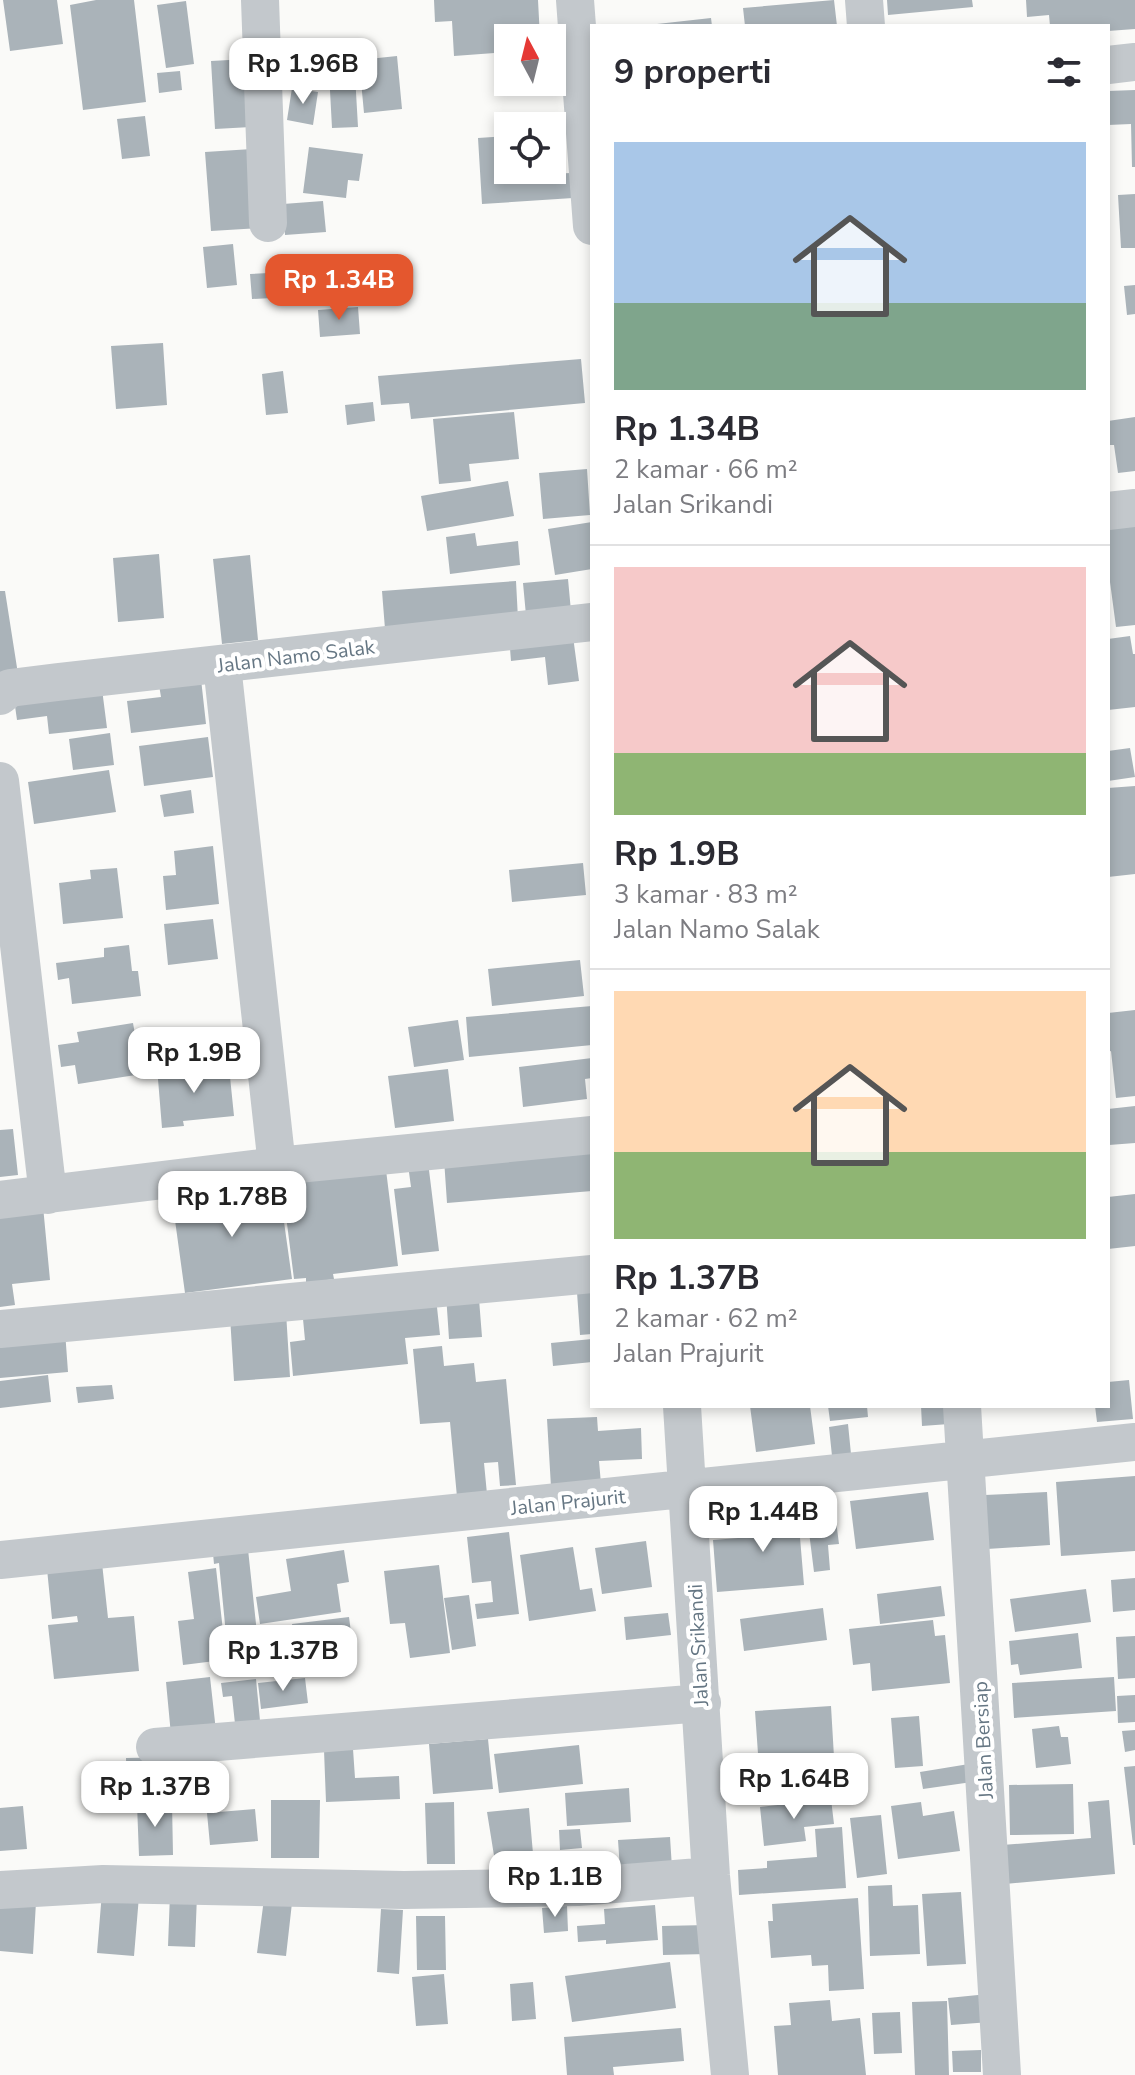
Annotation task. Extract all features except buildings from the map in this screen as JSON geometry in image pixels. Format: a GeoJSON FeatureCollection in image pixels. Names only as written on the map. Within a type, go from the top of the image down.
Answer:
{"type":"FeatureCollection","features":[{"type":"Feature","properties":{"kind":"street"},"geometry":{"type":"LineString","coordinates":[[260,0],[268,223]]}},
{"type":"Feature","properties":{"kind":"street"},"geometry":{"type":"LineString","coordinates":[[575,0],[590,199]]}},
{"type":"Feature","properties":{"kind":"street"},"geometry":{"type":"LineString","coordinates":[[864,0],[866,24]]}},
{"type":"Feature","properties":{"kind":"street"},"geometry":{"type":"LineString","coordinates":[[1110,65],[1135,62]]}},
{"type":"Feature","properties":{"kind":"street"},"geometry":{"type":"LineString","coordinates":[[1110,511],[1135,508]]}},
{"type":"Feature","properties":{"kind":"street","name":"Jalan Namo Salak"},"geometry":{"type":"LineString","coordinates":[[0,695],[10,688],[58,682],[590,622]]}},
{"type":"Feature","properties":{"kind":"street"},"geometry":{"type":"LineString","coordinates":[[222,665],[277,1166]]}},
{"type":"Feature","properties":{"kind":"street"},"geometry":{"type":"LineString","coordinates":[[0,781],[48,1195]]}},
{"type":"Feature","properties":{"kind":"street"},"geometry":{"type":"LineString","coordinates":[[0,1200],[277,1166],[590,1135]]}},
{"type":"Feature","properties":{"kind":"street"},"geometry":{"type":"LineString","coordinates":[[0,1329],[590,1274]]}},
{"type":"Feature","properties":{"kind":"street","name":"Jalan Srikandi"},"geometry":{"type":"LineString","coordinates":[[682,1408],[711,1876],[730,2075]]}},
{"type":"Feature","properties":{"kind":"street","name":"Jalan Bersiap"},"geometry":{"type":"LineString","coordinates":[[962,1408],[1002,2075]]}},
{"type":"Feature","properties":{"kind":"street","name":"Jalan Prajurit"},"geometry":{"type":"LineString","coordinates":[[0,1560],[1135,1442]]}},
{"type":"Feature","properties":{"kind":"street"},"geometry":{"type":"LineString","coordinates":[[155,1747],[702,1703]]}},
{"type":"Feature","properties":{"kind":"street"},"geometry":{"type":"LineString","coordinates":[[0,1890],[103,1884],[404,1890],[578,1887],[711,1876]]}}]}
